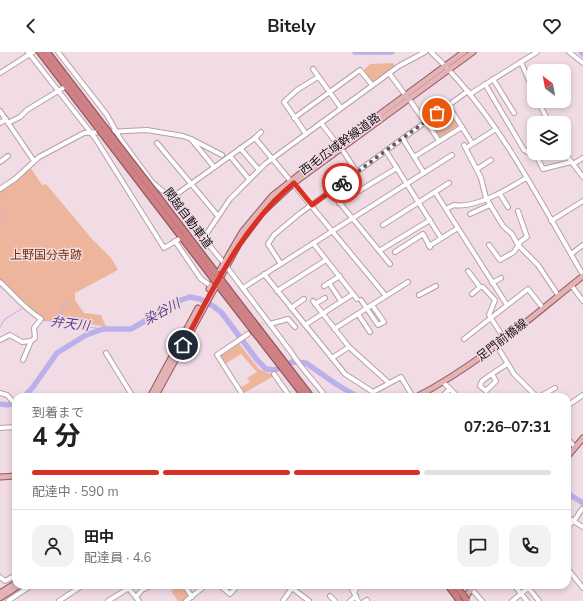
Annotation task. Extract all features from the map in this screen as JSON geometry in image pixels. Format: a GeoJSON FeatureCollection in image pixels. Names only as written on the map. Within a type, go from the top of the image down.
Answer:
{"type":"FeatureCollection","features":[{"type":"Feature","properties":{"kind":"highway","name":"関越自動車道"},"geometry":{"type":"LineString","coordinates":[[40,52],[102,129],[282,363],[308,393]]}},
{"type":"Feature","properties":{"kind":"highway","name":"関越自動車道"},"geometry":{"type":"LineString","coordinates":[[47,52],[102,129]]}},
{"type":"Feature","properties":{"kind":"highway","name":"関越自動車道"},"geometry":{"type":"LineString","coordinates":[[288,370],[302,393]]}},
{"type":"Feature","properties":{"kind":"highway"},"geometry":{"type":"LineString","coordinates":[[452,589],[461,599],[467,601]]}},
{"type":"Feature","properties":{"kind":"highway"},"geometry":{"type":"LineString","coordinates":[[457,589],[461,599]]}},
{"type":"Feature","properties":{"kind":"main road","name":"西毛広域幹線道路"},"geometry":{"type":"LineString","coordinates":[[447,68],[464,52]]}},
{"type":"Feature","properties":{"kind":"main road","name":"西毛広域幹線道路"},"geometry":{"type":"LineString","coordinates":[[152,393],[242,232],[259,210],[292,182],[407,97],[447,68],[473,52]]}},
{"type":"Feature","properties":{"kind":"main road","name":"西毛広域幹線道路"},"geometry":{"type":"LineString","coordinates":[[207,297],[211,286],[225,264]]}},
{"type":"Feature","properties":{"kind":"main road","name":"足門前橋線"},"geometry":{"type":"LineString","coordinates":[[424,393],[444,383],[505,340],[583,276]]}},
{"type":"Feature","properties":{"kind":"main road","name":"西毛広域幹線道路"},"geometry":{"type":"LineString","coordinates":[[157,393],[203,304]]}},
{"type":"Feature","properties":{"kind":"main road"},"geometry":{"type":"LineString","coordinates":[[571,452],[583,438]]}},
{"type":"Feature","properties":{"kind":"main road"},"geometry":{"type":"LineString","coordinates":[[0,477],[12,476]]}},
{"type":"Feature","properties":{"kind":"main road"},"geometry":{"type":"LineString","coordinates":[[0,593],[12,586]]}},
{"type":"Feature","properties":{"kind":"main road"},"geometry":{"type":"LineString","coordinates":[[0,598],[14,589]]}},
{"type":"Feature","properties":{"kind":"main road"},"geometry":{"type":"LineString","coordinates":[[461,599],[469,589]]}},
{"type":"Feature","properties":{"kind":"street"},"geometry":{"type":"LineString","coordinates":[[58,52],[76,80],[107,115],[152,182],[170,199],[225,264],[299,366],[311,377],[323,393]]}},
{"type":"Feature","properties":{"kind":"street"},"geometry":{"type":"LineString","coordinates":[[203,239],[218,216],[249,179],[273,158],[401,64],[425,52]]}},
{"type":"Feature","properties":{"kind":"street"},"geometry":{"type":"LineString","coordinates":[[431,52],[469,93],[496,129],[583,276]]}},
{"type":"Feature","properties":{"kind":"street"},"geometry":{"type":"LineString","coordinates":[[281,264],[268,242],[291,220],[448,105],[537,52]]}},
{"type":"Feature","properties":{"kind":"street"},"geometry":{"type":"LineString","coordinates":[[569,52],[583,63]]}},
{"type":"Feature","properties":{"kind":"street"},"geometry":{"type":"LineString","coordinates":[[0,73],[31,53],[61,89],[91,132],[164,248],[177,240],[201,279],[211,286]]}},
{"type":"Feature","properties":{"kind":"street"},"geometry":{"type":"LineString","coordinates":[[521,62],[527,76]]}},
{"type":"Feature","properties":{"kind":"street"},"geometry":{"type":"LineString","coordinates":[[313,69],[341,108]]}},
{"type":"Feature","properties":{"kind":"street"},"geometry":{"type":"LineString","coordinates":[[294,118],[360,70],[372,85]]}},
{"type":"Feature","properties":{"kind":"street"},"geometry":{"type":"LineString","coordinates":[[389,73],[439,141]]}},
{"type":"Feature","properties":{"kind":"street"},"geometry":{"type":"LineString","coordinates":[[306,134],[284,104],[284,101],[318,77]]}},
{"type":"Feature","properties":{"kind":"street"},"geometry":{"type":"LineString","coordinates":[[493,79],[514,113]]}},
{"type":"Feature","properties":{"kind":"street"},"geometry":{"type":"LineString","coordinates":[[485,84],[523,148],[537,157],[543,170],[572,163],[583,158]]}},
{"type":"Feature","properties":{"kind":"street"},"geometry":{"type":"LineString","coordinates":[[0,123],[20,117],[27,110],[61,89]]}},
{"type":"Feature","properties":{"kind":"street"},"geometry":{"type":"LineString","coordinates":[[448,105],[472,143]]}},
{"type":"Feature","properties":{"kind":"street"},"geometry":{"type":"LineString","coordinates":[[0,111],[34,161]]}},
{"type":"Feature","properties":{"kind":"street"},"geometry":{"type":"LineString","coordinates":[[321,123],[357,172]]}},
{"type":"Feature","properties":{"kind":"street"},"geometry":{"type":"LineString","coordinates":[[414,157],[462,127]]}},
{"type":"Feature","properties":{"kind":"street"},"geometry":{"type":"LineString","coordinates":[[496,129],[465,146],[477,169],[486,198],[503,226],[512,234],[518,245],[539,266],[558,295]]}},
{"type":"Feature","properties":{"kind":"street"},"geometry":{"type":"LineString","coordinates":[[0,188],[15,179],[34,161],[78,135],[91,132],[116,130],[165,132],[191,139],[222,154]]}},
{"type":"Feature","properties":{"kind":"street"},"geometry":{"type":"LineString","coordinates":[[170,199],[262,132]]}},
{"type":"Feature","properties":{"kind":"street"},"geometry":{"type":"LineString","coordinates":[[255,138],[386,296]]}},
{"type":"Feature","properties":{"kind":"street"},"geometry":{"type":"LineString","coordinates":[[191,139],[214,167]]}},
{"type":"Feature","properties":{"kind":"street"},"geometry":{"type":"LineString","coordinates":[[403,139],[424,174]]}},
{"type":"Feature","properties":{"kind":"street"},"geometry":{"type":"LineString","coordinates":[[156,143],[218,216]]}},
{"type":"Feature","properties":{"kind":"street"},"geometry":{"type":"LineString","coordinates":[[240,148],[259,170]]}},
{"type":"Feature","properties":{"kind":"street"},"geometry":{"type":"LineString","coordinates":[[386,151],[441,238]]}},
{"type":"Feature","properties":{"kind":"street"},"geometry":{"type":"LineString","coordinates":[[243,288],[452,155]]}},
{"type":"Feature","properties":{"kind":"street"},"geometry":{"type":"LineString","coordinates":[[0,162],[8,156]]}},
{"type":"Feature","properties":{"kind":"street"},"geometry":{"type":"LineString","coordinates":[[230,156],[249,179]]}},
{"type":"Feature","properties":{"kind":"street"},"geometry":{"type":"LineString","coordinates":[[477,169],[491,160]]}},
{"type":"Feature","properties":{"kind":"street"},"geometry":{"type":"LineString","coordinates":[[570,160],[583,177]]}},
{"type":"Feature","properties":{"kind":"street"},"geometry":{"type":"LineString","coordinates":[[339,203],[396,168]]}},
{"type":"Feature","properties":{"kind":"street"},"geometry":{"type":"LineString","coordinates":[[446,210],[454,205],[462,206],[500,194],[526,178]]}},
{"type":"Feature","properties":{"kind":"street"},"geometry":{"type":"LineString","coordinates":[[383,225],[449,183]]}},
{"type":"Feature","properties":{"kind":"street"},"geometry":{"type":"LineString","coordinates":[[330,191],[390,264]]}},
{"type":"Feature","properties":{"kind":"street"},"geometry":{"type":"LineString","coordinates":[[435,192],[507,305]]}},
{"type":"Feature","properties":{"kind":"street"},"geometry":{"type":"LineString","coordinates":[[500,194],[508,207]]}},
{"type":"Feature","properties":{"kind":"street"},"geometry":{"type":"LineString","coordinates":[[551,221],[583,201]]}},
{"type":"Feature","properties":{"kind":"street"},"geometry":{"type":"LineString","coordinates":[[470,214],[490,205]]}},
{"type":"Feature","properties":{"kind":"street"},"geometry":{"type":"LineString","coordinates":[[489,245],[500,260],[512,254],[518,245],[527,237],[518,211]]}},
{"type":"Feature","properties":{"kind":"street"},"geometry":{"type":"LineString","coordinates":[[380,251],[430,220]]}},
{"type":"Feature","properties":{"kind":"street"},"geometry":{"type":"LineString","coordinates":[[395,252],[423,234],[430,246],[458,228]]}},
{"type":"Feature","properties":{"kind":"street"},"geometry":{"type":"LineString","coordinates":[[189,232],[194,229]]}},
{"type":"Feature","properties":{"kind":"street"},"geometry":{"type":"LineString","coordinates":[[313,243],[378,325],[384,322],[372,305]]}},
{"type":"Feature","properties":{"kind":"street"},"geometry":{"type":"LineString","coordinates":[[571,254],[583,245]]}},
{"type":"Feature","properties":{"kind":"street"},"geometry":{"type":"LineString","coordinates":[[278,291],[326,260]]}},
{"type":"Feature","properties":{"kind":"street"},"geometry":{"type":"LineString","coordinates":[[468,271],[480,287],[483,287],[495,300],[488,313],[505,340]]}},
{"type":"Feature","properties":{"kind":"street"},"geometry":{"type":"LineString","coordinates":[[264,274],[345,374],[373,392],[400,377],[410,393]]}},
{"type":"Feature","properties":{"kind":"street"},"geometry":{"type":"LineString","coordinates":[[324,286],[340,276]]}},
{"type":"Feature","properties":{"kind":"street"},"geometry":{"type":"LineString","coordinates":[[492,282],[500,278]]}},
{"type":"Feature","properties":{"kind":"street"},"geometry":{"type":"LineString","coordinates":[[0,282],[12,292],[27,310],[41,319],[34,328],[35,338],[31,341],[23,360]]}},
{"type":"Feature","properties":{"kind":"street"},"geometry":{"type":"LineString","coordinates":[[334,329],[408,282]]}},
{"type":"Feature","properties":{"kind":"street"},"geometry":{"type":"LineString","coordinates":[[329,283],[341,302]]}},
{"type":"Feature","properties":{"kind":"street"},"geometry":{"type":"LineString","coordinates":[[571,285],[583,301]]}},
{"type":"Feature","properties":{"kind":"street"},"geometry":{"type":"LineString","coordinates":[[419,295],[436,286]]}},
{"type":"Feature","properties":{"kind":"street"},"geometry":{"type":"LineString","coordinates":[[472,294],[480,287]]}},
{"type":"Feature","properties":{"kind":"street"},"geometry":{"type":"LineString","coordinates":[[464,339],[528,289],[543,308]]}},
{"type":"Feature","properties":{"kind":"street"},"geometry":{"type":"LineString","coordinates":[[305,325],[353,294]]}},
{"type":"Feature","properties":{"kind":"street"},"geometry":{"type":"LineString","coordinates":[[324,298],[314,302],[334,329],[349,347],[389,383]]}},
{"type":"Feature","properties":{"kind":"street"},"geometry":{"type":"LineString","coordinates":[[291,308],[304,299]]}},
{"type":"Feature","properties":{"kind":"street"},"geometry":{"type":"LineString","coordinates":[[358,314],[370,332]]}},
{"type":"Feature","properties":{"kind":"street"},"geometry":{"type":"LineString","coordinates":[[266,322],[288,319],[295,327]]}},
{"type":"Feature","properties":{"kind":"street"},"geometry":{"type":"LineString","coordinates":[[0,340],[10,334],[22,342],[31,341]]}},
{"type":"Feature","properties":{"kind":"street"},"geometry":{"type":"LineString","coordinates":[[241,393],[217,354],[246,335]]}},
{"type":"Feature","properties":{"kind":"street"},"geometry":{"type":"LineString","coordinates":[[496,346],[515,376],[534,393]]}},
{"type":"Feature","properties":{"kind":"street"},"geometry":{"type":"LineString","coordinates":[[332,358],[349,347]]}},
{"type":"Feature","properties":{"kind":"street"},"geometry":{"type":"LineString","coordinates":[[106,353],[131,393]]}},
{"type":"Feature","properties":{"kind":"street"},"geometry":{"type":"LineString","coordinates":[[492,374],[507,364]]}},
{"type":"Feature","properties":{"kind":"street"},"geometry":{"type":"LineString","coordinates":[[274,374],[287,393]]}},
{"type":"Feature","properties":{"kind":"street"},"geometry":{"type":"LineString","coordinates":[[444,383],[453,393]]}},
{"type":"Feature","properties":{"kind":"street"},"geometry":{"type":"LineString","coordinates":[[546,393],[555,388]]}},
{"type":"Feature","properties":{"kind":"street"},"geometry":{"type":"LineString","coordinates":[[446,393],[449,390]]}},
{"type":"Feature","properties":{"kind":"street"},"geometry":{"type":"LineString","coordinates":[[0,393],[12,398]]}},
{"type":"Feature","properties":{"kind":"street"},"geometry":{"type":"LineString","coordinates":[[571,403],[583,395]]}},
{"type":"Feature","properties":{"kind":"street"},"geometry":{"type":"LineString","coordinates":[[0,428],[12,427]]}},
{"type":"Feature","properties":{"kind":"street"},"geometry":{"type":"LineString","coordinates":[[571,442],[575,447]]}},
{"type":"Feature","properties":{"kind":"street"},"geometry":{"type":"LineString","coordinates":[[571,525],[582,509]]}},
{"type":"Feature","properties":{"kind":"street"},"geometry":{"type":"LineString","coordinates":[[571,520],[583,527]]}},
{"type":"Feature","properties":{"kind":"street"},"geometry":{"type":"LineString","coordinates":[[571,573],[583,588]]}},
{"type":"Feature","properties":{"kind":"street"},"geometry":{"type":"LineString","coordinates":[[0,577],[6,581],[12,577]]}},
{"type":"Feature","properties":{"kind":"street"},"geometry":{"type":"LineString","coordinates":[[8,601],[26,589]]}},
{"type":"Feature","properties":{"kind":"street"},"geometry":{"type":"LineString","coordinates":[[59,601],[77,589]]}},
{"type":"Feature","properties":{"kind":"street"},"geometry":{"type":"LineString","coordinates":[[108,601],[126,589]]}},
{"type":"Feature","properties":{"kind":"street"},"geometry":{"type":"LineString","coordinates":[[132,589],[139,601]]}},
{"type":"Feature","properties":{"kind":"street"},"geometry":{"type":"LineString","coordinates":[[136,596],[144,589]]}},
{"type":"Feature","properties":{"kind":"street"},"geometry":{"type":"LineString","coordinates":[[187,589],[192,597]]}},
{"type":"Feature","properties":{"kind":"street"},"geometry":{"type":"LineString","coordinates":[[186,601],[201,589]]}},
{"type":"Feature","properties":{"kind":"street"},"geometry":{"type":"LineString","coordinates":[[224,589],[230,594],[234,589]]}},
{"type":"Feature","properties":{"kind":"street"},"geometry":{"type":"LineString","coordinates":[[283,601],[291,589]]}},
{"type":"Feature","properties":{"kind":"street"},"geometry":{"type":"LineString","coordinates":[[296,589],[308,601]]}},
{"type":"Feature","properties":{"kind":"street"},"geometry":{"type":"LineString","coordinates":[[352,589],[358,601]]}},
{"type":"Feature","properties":{"kind":"street"},"geometry":{"type":"LineString","coordinates":[[350,601],[357,589]]}},
{"type":"Feature","properties":{"kind":"street"},"geometry":{"type":"LineString","coordinates":[[473,589],[482,601]]}},
{"type":"Feature","properties":{"kind":"street"},"geometry":{"type":"LineString","coordinates":[[518,589],[527,601]]}},
{"type":"Feature","properties":{"kind":"street"},"geometry":{"type":"LineString","coordinates":[[512,601],[525,589]]}},
{"type":"Feature","properties":{"kind":"street"},"geometry":{"type":"LineString","coordinates":[[529,589],[539,601]]}},
{"type":"Feature","properties":{"kind":"street"},"geometry":{"type":"LineString","coordinates":[[330,596],[335,601]]}},
{"type":"Feature","properties":{"kind":"green space"},"geometry":{"type":"Polygon","coordinates":[[[393,63],[395,66],[373,82],[363,71],[370,64],[393,63]]]}},
{"type":"Feature","properties":{"kind":"green space"},"geometry":{"type":"Polygon","coordinates":[[[449,108],[459,125],[440,138],[429,121],[449,108]]]}},
{"type":"Feature","properties":{"kind":"green space","name":"上野国分寺跡"},"geometry":{"type":"Polygon","coordinates":[[[30,167],[42,185],[46,184],[93,240],[111,258],[118,270],[75,293],[75,300],[84,313],[101,315],[106,327],[68,320],[45,321],[23,304],[14,293],[0,281],[0,190],[30,167]]]}},
{"type":"Feature","properties":{"kind":"green space"},"geometry":{"type":"Polygon","coordinates":[[[238,342],[259,369],[273,375],[244,393],[240,388],[250,382],[247,378],[257,372],[241,354],[225,364],[220,356],[220,354],[238,342]]]}},
{"type":"Feature","properties":{"kind":"green space"},"geometry":{"type":"Polygon","coordinates":[[[174,589],[185,589],[190,597],[184,601],[178,601],[171,591],[174,589]]]}},
{"type":"Feature","properties":{"kind":"waterway"},"geometry":{"type":"LineString","coordinates":[[355,52],[392,52]]}},
{"type":"Feature","properties":{"kind":"waterway"},"geometry":{"type":"LineString","coordinates":[[1,211],[7,220]]}},
{"type":"Feature","properties":{"kind":"waterway","name":"染谷川"},"geometry":{"type":"LineString","coordinates":[[28,393],[57,353],[86,335],[103,329],[131,329],[181,300],[190,297],[200,299],[221,312],[258,361],[266,369],[275,370],[292,362],[306,363],[351,393]]}},
{"type":"Feature","properties":{"kind":"waterway"},"geometry":{"type":"LineString","coordinates":[[57,319],[56,317],[66,304],[66,301]]}},
{"type":"Feature","properties":{"kind":"waterway","name":"弁天川"},"geometry":{"type":"LineString","coordinates":[[0,327],[5,319],[23,308],[35,317]]}},
{"type":"Feature","properties":{"kind":"waterway","name":"弁天川"},"geometry":{"type":"LineString","coordinates":[[41,320],[64,323],[71,322],[80,326],[103,329]]}},
{"type":"Feature","properties":{"kind":"waterway","name":"染谷川"},"geometry":{"type":"LineString","coordinates":[[0,404],[8,405],[12,404]]}},
{"type":"Feature","properties":{"kind":"waterway","name":"染谷川"},"geometry":{"type":"LineString","coordinates":[[571,496],[583,503]]}},
{"type":"Feature","properties":{"kind":"tunnel"},"geometry":{"type":"LineString","coordinates":[[248,334],[263,323]]}},
{"type":"Feature","properties":{"kind":"way so far"},"geometry":{"type":"LineString","coordinates":[[342,183],[437,113]]}},
{"type":"Feature","properties":{"kind":"route"},"geometry":{"type":"LineString","coordinates":[[183,345],[245,234],[252,224],[282,192],[294,183],[312,205],[342,183]]}}]}
